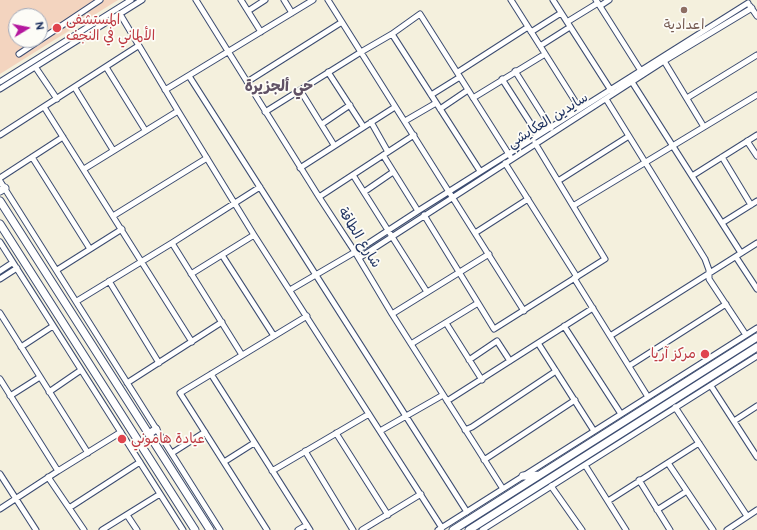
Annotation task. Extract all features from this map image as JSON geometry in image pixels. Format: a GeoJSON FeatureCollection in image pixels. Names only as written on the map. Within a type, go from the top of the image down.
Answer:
{"type":"FeatureCollection","features":[{"type":"Feature","properties":{"kind":"main road"},"geometry":{"type":"LineString","coordinates":[[0,201],[210,530]]}},
{"type":"Feature","properties":{"kind":"main road"},"geometry":{"type":"LineString","coordinates":[[0,224],[195,530]]}},
{"type":"Feature","properties":{"kind":"main road"},"geometry":{"type":"LineString","coordinates":[[7,234],[13,235],[16,232],[16,227]]}},
{"type":"Feature","properties":{"kind":"main road"},"geometry":{"type":"LineString","coordinates":[[23,261],[24,254],[29,252],[33,253]]}},
{"type":"Feature","properties":{"kind":"main road"},"geometry":{"type":"LineString","coordinates":[[453,530],[757,337]]}},
{"type":"Feature","properties":{"kind":"main road"},"geometry":{"type":"LineString","coordinates":[[468,530],[672,405],[681,395],[757,346]]}},
{"type":"Feature","properties":{"kind":"main road"},"geometry":{"type":"LineString","coordinates":[[676,389],[677,393],[681,395]]}},
{"type":"Feature","properties":{"kind":"main road"},"geometry":{"type":"LineString","coordinates":[[664,396],[668,398],[672,405]]}},
{"type":"Feature","properties":{"kind":"main road"},"geometry":{"type":"LineString","coordinates":[[149,434],[156,429]]}},
{"type":"Feature","properties":{"kind":"main road"},"geometry":{"type":"LineString","coordinates":[[565,478],[569,467]]}},
{"type":"Feature","properties":{"kind":"main road"},"geometry":{"type":"LineString","coordinates":[[522,476],[541,474]]}},
{"type":"Feature","properties":{"kind":"street"},"geometry":{"type":"LineString","coordinates":[[19,54],[100,0]]}},
{"type":"Feature","properties":{"kind":"street"},"geometry":{"type":"LineString","coordinates":[[0,82],[131,0]]}},
{"type":"Feature","properties":{"kind":"street"},"geometry":{"type":"LineString","coordinates":[[0,89],[36,68],[142,0]]}},
{"type":"Feature","properties":{"kind":"street","name":"شارع الطاقة"},"geometry":{"type":"LineString","coordinates":[[196,0],[300,168],[359,258],[392,314],[503,489]]}},
{"type":"Feature","properties":{"kind":"street"},"geometry":{"type":"LineString","coordinates":[[241,0],[262,32]]}},
{"type":"Feature","properties":{"kind":"street"},"geometry":{"type":"LineString","coordinates":[[248,11],[265,0]]}},
{"type":"Feature","properties":{"kind":"street"},"geometry":{"type":"LineString","coordinates":[[284,0],[292,13]]}},
{"type":"Feature","properties":{"kind":"street"},"geometry":{"type":"LineString","coordinates":[[165,90],[312,0]]}},
{"type":"Feature","properties":{"kind":"street"},"geometry":{"type":"LineString","coordinates":[[328,0],[524,311]]}},
{"type":"Feature","properties":{"kind":"street"},"geometry":{"type":"LineString","coordinates":[[511,0],[580,109]]}},
{"type":"Feature","properties":{"kind":"street"},"geometry":{"type":"LineString","coordinates":[[553,0],[612,92]]}},
{"type":"Feature","properties":{"kind":"street"},"geometry":{"type":"LineString","coordinates":[[567,22],[598,3],[609,0]]}},
{"type":"Feature","properties":{"kind":"street"},"geometry":{"type":"LineString","coordinates":[[747,1],[757,16]]}},
{"type":"Feature","properties":{"kind":"street","name":"سايدين العكايشي"},"geometry":{"type":"LineString","coordinates":[[359,258],[505,163],[510,156],[538,136],[606,99],[612,92],[641,71],[747,1]]}},
{"type":"Feature","properties":{"kind":"street"},"geometry":{"type":"LineString","coordinates":[[598,3],[641,71]]}},
{"type":"Feature","properties":{"kind":"street","name":"سايدين العكايشي"},"geometry":{"type":"LineString","coordinates":[[290,290],[355,252],[418,210],[480,172],[535,143],[573,117],[580,109],[632,82],[752,8]]}},
{"type":"Feature","properties":{"kind":"street"},"geometry":{"type":"LineString","coordinates":[[431,95],[459,74],[530,29],[561,13]]}},
{"type":"Feature","properties":{"kind":"street"},"geometry":{"type":"LineString","coordinates":[[120,14],[254,235],[420,494],[440,529],[757,328]]}},
{"type":"Feature","properties":{"kind":"street"},"geometry":{"type":"LineString","coordinates":[[266,112],[328,72],[392,34],[420,14],[510,156]]}},
{"type":"Feature","properties":{"kind":"street"},"geometry":{"type":"LineString","coordinates":[[247,82],[342,22]]}},
{"type":"Feature","properties":{"kind":"street"},"geometry":{"type":"LineString","coordinates":[[540,46],[570,27]]}},
{"type":"Feature","properties":{"kind":"street"},"geometry":{"type":"LineString","coordinates":[[392,34],[480,172]]}},
{"type":"Feature","properties":{"kind":"street"},"geometry":{"type":"LineString","coordinates":[[0,135],[138,46]]}},
{"type":"Feature","properties":{"kind":"street"},"geometry":{"type":"LineString","coordinates":[[473,98],[545,54]]}},
{"type":"Feature","properties":{"kind":"street"},"geometry":{"type":"LineString","coordinates":[[687,98],[757,55]]}},
{"type":"Feature","properties":{"kind":"street"},"geometry":{"type":"LineString","coordinates":[[664,61],[704,127]]}},
{"type":"Feature","properties":{"kind":"street"},"geometry":{"type":"LineString","coordinates":[[106,67],[146,130]]}},
{"type":"Feature","properties":{"kind":"street"},"geometry":{"type":"LineString","coordinates":[[36,68],[57,99]]}},
{"type":"Feature","properties":{"kind":"street"},"geometry":{"type":"LineString","coordinates":[[515,71],[551,128]]}},
{"type":"Feature","properties":{"kind":"street"},"geometry":{"type":"LineString","coordinates":[[328,72],[363,126]]}},
{"type":"Feature","properties":{"kind":"street"},"geometry":{"type":"LineString","coordinates":[[189,76],[467,512]]}},
{"type":"Feature","properties":{"kind":"street"},"geometry":{"type":"LineString","coordinates":[[502,79],[538,136]]}},
{"type":"Feature","properties":{"kind":"street"},"geometry":{"type":"LineString","coordinates":[[632,82],[741,254]]}},
{"type":"Feature","properties":{"kind":"street"},"geometry":{"type":"LineString","coordinates":[[75,88],[113,150]]}},
{"type":"Feature","properties":{"kind":"street"},"geometry":{"type":"LineString","coordinates":[[300,90],[334,145]]}},
{"type":"Feature","properties":{"kind":"street"},"geometry":{"type":"LineString","coordinates":[[440,109],[468,90]]}},
{"type":"Feature","properties":{"kind":"street"},"geometry":{"type":"LineString","coordinates":[[573,206],[757,95]]}},
{"type":"Feature","properties":{"kind":"street"},"geometry":{"type":"LineString","coordinates":[[606,99],[705,259],[709,270],[709,279],[746,334]]}},
{"type":"Feature","properties":{"kind":"street"},"geometry":{"type":"LineString","coordinates":[[405,121],[436,103]]}},
{"type":"Feature","properties":{"kind":"street"},"geometry":{"type":"LineString","coordinates":[[322,124],[350,106]]}},
{"type":"Feature","properties":{"kind":"street"},"geometry":{"type":"LineString","coordinates":[[44,107],[192,342]]}},
{"type":"Feature","properties":{"kind":"street"},"geometry":{"type":"LineString","coordinates":[[300,168],[363,126],[395,107]]}},
{"type":"Feature","properties":{"kind":"street"},"geometry":{"type":"LineString","coordinates":[[84,169],[178,111]]}},
{"type":"Feature","properties":{"kind":"street"},"geometry":{"type":"LineString","coordinates":[[371,122],[388,152]]}},
{"type":"Feature","properties":{"kind":"street"},"geometry":{"type":"LineString","coordinates":[[319,197],[414,135]]}},
{"type":"Feature","properties":{"kind":"street"},"geometry":{"type":"LineString","coordinates":[[692,176],[757,135]]}},
{"type":"Feature","properties":{"kind":"street"},"geometry":{"type":"LineString","coordinates":[[558,181],[629,136]]}},
{"type":"Feature","properties":{"kind":"street"},"geometry":{"type":"LineString","coordinates":[[63,137],[0,179],[2,189],[57,270],[220,530]]}},
{"type":"Feature","properties":{"kind":"street"},"geometry":{"type":"LineString","coordinates":[[747,141],[757,156]]}},
{"type":"Feature","properties":{"kind":"street"},"geometry":{"type":"LineString","coordinates":[[424,215],[494,329],[576,278],[605,259],[535,143]]}},
{"type":"Feature","properties":{"kind":"street"},"geometry":{"type":"LineString","coordinates":[[383,155],[418,210]]}},
{"type":"Feature","properties":{"kind":"street"},"geometry":{"type":"LineString","coordinates":[[32,157],[90,249]]}},
{"type":"Feature","properties":{"kind":"street"},"geometry":{"type":"LineString","coordinates":[[722,157],[751,205]]}},
{"type":"Feature","properties":{"kind":"street"},"geometry":{"type":"LineString","coordinates":[[113,216],[207,158]]}},
{"type":"Feature","properties":{"kind":"street"},"geometry":{"type":"LineString","coordinates":[[505,163],[648,397]]}},
{"type":"Feature","properties":{"kind":"street"},"geometry":{"type":"LineString","coordinates":[[364,192],[393,172]]}},
{"type":"Feature","properties":{"kind":"street"},"geometry":{"type":"LineString","coordinates":[[353,175],[427,292]]}},
{"type":"Feature","properties":{"kind":"street"},"geometry":{"type":"LineString","coordinates":[[76,301],[172,243],[260,187]]}},
{"type":"Feature","properties":{"kind":"street"},"geometry":{"type":"LineString","coordinates":[[475,233],[528,199]]}},
{"type":"Feature","properties":{"kind":"street"},"geometry":{"type":"LineString","coordinates":[[722,223],[757,201]]}},
{"type":"Feature","properties":{"kind":"street"},"geometry":{"type":"LineString","coordinates":[[57,270],[122,229]]}},
{"type":"Feature","properties":{"kind":"street"},"geometry":{"type":"LineString","coordinates":[[191,274],[254,235]]}},
{"type":"Feature","properties":{"kind":"street"},"geometry":{"type":"LineString","coordinates":[[0,242],[183,530]]}},
{"type":"Feature","properties":{"kind":"street"},"geometry":{"type":"LineString","coordinates":[[172,243],[242,355]]}},
{"type":"Feature","properties":{"kind":"street"},"geometry":{"type":"LineString","coordinates":[[610,336],[757,244]]}},
{"type":"Feature","properties":{"kind":"street"},"geometry":{"type":"LineString","coordinates":[[392,314],[488,254]]}},
{"type":"Feature","properties":{"kind":"street"},"geometry":{"type":"LineString","coordinates":[[222,255],[274,336]]}},
{"type":"Feature","properties":{"kind":"street"},"geometry":{"type":"LineString","coordinates":[[736,257],[757,289]]}},
{"type":"Feature","properties":{"kind":"street"},"geometry":{"type":"LineString","coordinates":[[0,271],[12,263]]}},
{"type":"Feature","properties":{"kind":"street"},"geometry":{"type":"LineString","coordinates":[[0,279],[16,268]]}},
{"type":"Feature","properties":{"kind":"street"},"geometry":{"type":"LineString","coordinates":[[109,281],[159,363]]}},
{"type":"Feature","properties":{"kind":"street"},"geometry":{"type":"LineString","coordinates":[[34,296],[42,290]]}},
{"type":"Feature","properties":{"kind":"street"},"geometry":{"type":"LineString","coordinates":[[411,344],[478,303]]}},
{"type":"Feature","properties":{"kind":"street"},"geometry":{"type":"LineString","coordinates":[[629,366],[726,304]]}},
{"type":"Feature","properties":{"kind":"street"},"geometry":{"type":"LineString","coordinates":[[447,401],[593,308]]}},
{"type":"Feature","properties":{"kind":"street"},"geometry":{"type":"LineString","coordinates":[[0,313],[88,453]]}},
{"type":"Feature","properties":{"kind":"street"},"geometry":{"type":"LineString","coordinates":[[267,530],[180,393],[307,316]]}},
{"type":"Feature","properties":{"kind":"street"},"geometry":{"type":"LineString","coordinates":[[127,383],[222,322]]}},
{"type":"Feature","properties":{"kind":"street"},"geometry":{"type":"LineString","coordinates":[[0,326],[6,323]]}},
{"type":"Feature","properties":{"kind":"street"},"geometry":{"type":"LineString","coordinates":[[446,323],[482,380]]}},
{"type":"Feature","properties":{"kind":"street"},"geometry":{"type":"LineString","coordinates":[[21,347],[53,326]]}},
{"type":"Feature","properties":{"kind":"street"},"geometry":{"type":"LineString","coordinates":[[564,326],[621,414]]}},
{"type":"Feature","properties":{"kind":"street"},"geometry":{"type":"LineString","coordinates":[[469,360],[497,341],[510,362]]}},
{"type":"Feature","properties":{"kind":"street"},"geometry":{"type":"LineString","coordinates":[[538,343],[594,431]]}},
{"type":"Feature","properties":{"kind":"street"},"geometry":{"type":"LineString","coordinates":[[482,530],[585,465],[672,405],[711,386],[757,356]]}},
{"type":"Feature","properties":{"kind":"street"},"geometry":{"type":"LineString","coordinates":[[49,392],[81,370]]}},
{"type":"Feature","properties":{"kind":"street"},"geometry":{"type":"LineString","coordinates":[[465,430],[472,427],[556,371]]}},
{"type":"Feature","properties":{"kind":"street"},"geometry":{"type":"LineString","coordinates":[[211,374],[310,530]]}},
{"type":"Feature","properties":{"kind":"street"},"geometry":{"type":"LineString","coordinates":[[10,396],[40,377]]}},
{"type":"Feature","properties":{"kind":"street"},"geometry":{"type":"LineString","coordinates":[[0,380],[58,471]]}},
{"type":"Feature","properties":{"kind":"street"},"geometry":{"type":"LineString","coordinates":[[711,386],[755,450],[757,457]]}},
{"type":"Feature","properties":{"kind":"street"},"geometry":{"type":"LineString","coordinates":[[380,431],[443,395]]}},
{"type":"Feature","properties":{"kind":"street"},"geometry":{"type":"LineString","coordinates":[[484,460],[575,400]]}},
{"type":"Feature","properties":{"kind":"street"},"geometry":{"type":"LineString","coordinates":[[672,405],[747,516]]}},
{"type":"Feature","properties":{"kind":"street"},"geometry":{"type":"LineString","coordinates":[[734,421],[757,406]]}},
{"type":"Feature","properties":{"kind":"street"},"geometry":{"type":"LineString","coordinates":[[272,471],[369,414]]}},
{"type":"Feature","properties":{"kind":"street"},"geometry":{"type":"LineString","coordinates":[[0,509],[48,477],[121,432]]}},
{"type":"Feature","properties":{"kind":"street"},"geometry":{"type":"LineString","coordinates":[[172,454],[206,432]]}},
{"type":"Feature","properties":{"kind":"street"},"geometry":{"type":"LineString","coordinates":[[336,433],[388,515]]}},
{"type":"Feature","properties":{"kind":"street"},"geometry":{"type":"LineString","coordinates":[[224,462],[254,443]]}},
{"type":"Feature","properties":{"kind":"street"},"geometry":{"type":"LineString","coordinates":[[608,501],[699,443]]}},
{"type":"Feature","properties":{"kind":"street"},"geometry":{"type":"LineString","coordinates":[[305,451],[353,530]]}},
{"type":"Feature","properties":{"kind":"street"},"geometry":{"type":"LineString","coordinates":[[69,508],[140,462]]}},
{"type":"Feature","properties":{"kind":"street"},"geometry":{"type":"LineString","coordinates":[[668,462],[713,530]]}},
{"type":"Feature","properties":{"kind":"street"},"geometry":{"type":"LineString","coordinates":[[585,465],[626,530]]}},
{"type":"Feature","properties":{"kind":"street"},"geometry":{"type":"LineString","coordinates":[[0,474],[36,530]]}},
{"type":"Feature","properties":{"kind":"street"},"geometry":{"type":"LineString","coordinates":[[48,477],[84,530]]}},
{"type":"Feature","properties":{"kind":"street"},"geometry":{"type":"LineString","coordinates":[[639,480],[670,530]]}},
{"type":"Feature","properties":{"kind":"street"},"geometry":{"type":"LineString","coordinates":[[552,486],[582,530]]}},
{"type":"Feature","properties":{"kind":"street"},"geometry":{"type":"LineString","coordinates":[[657,510],[687,491]]}},
{"type":"Feature","properties":{"kind":"street"},"geometry":{"type":"LineString","coordinates":[[102,530],[160,494]]}},
{"type":"Feature","properties":{"kind":"street"},"geometry":{"type":"LineString","coordinates":[[362,530],[420,494]]}},
{"type":"Feature","properties":{"kind":"street"},"geometry":{"type":"LineString","coordinates":[[729,529],[757,510]]}},
{"type":"Feature","properties":{"kind":"street"},"geometry":{"type":"LineString","coordinates":[[127,515],[137,530]]}},
{"type":"Feature","properties":{"kind":"street"},"geometry":{"type":"LineString","coordinates":[[298,530],[307,525]]}},
{"type":"Feature","properties":{"kind":"shaded area","name":"المستشفى الألماني في النجف"},"geometry":{"type":"Polygon","coordinates":[[[0,0],[118,0],[48,44],[48,8],[8,8],[8,48],[41,48],[0,74],[0,0]]]}},
{"type":"Feature","properties":{"kind":"place","name":"اعدادية"},"geometry":{"type":"Point","coordinates":[684,10]}},
{"type":"Feature","properties":{"kind":"place","name":"المستشفى الألماني في النجف"},"geometry":{"type":"Point","coordinates":[57,28]}},
{"type":"Feature","properties":{"kind":"place","name":"مركز آريا"},"geometry":{"type":"Point","coordinates":[705,354]}},
{"type":"Feature","properties":{"kind":"place","name":"عيادة هاموني"},"geometry":{"type":"Point","coordinates":[122,439]}},
{"type":"Feature","properties":{"kind":"district","name":"حي ألجزيرة"},"geometry":{"type":"Point","coordinates":[279,87]}}]}
